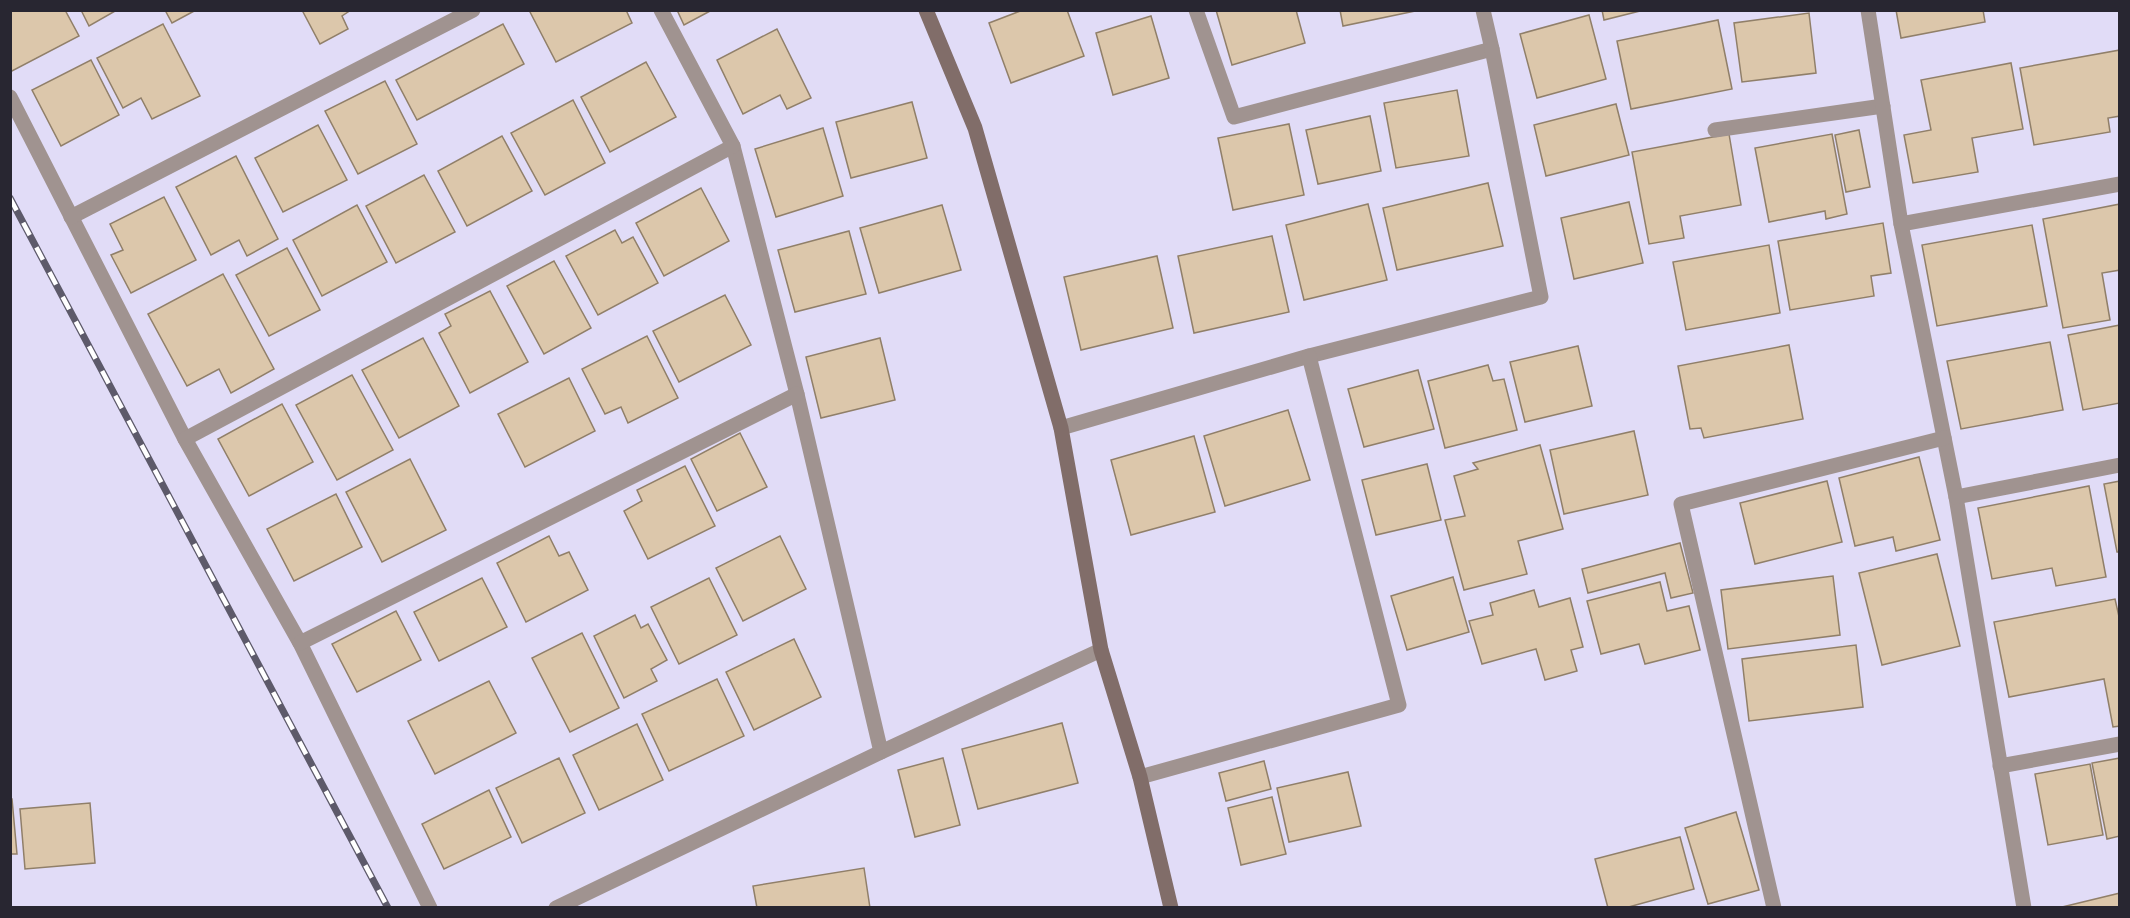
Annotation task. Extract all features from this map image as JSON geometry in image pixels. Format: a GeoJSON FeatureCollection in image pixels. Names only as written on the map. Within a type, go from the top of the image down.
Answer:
{"type":"FeatureCollection","features":[{"type":"Feature","properties":{"kind":"street"},"geometry":{"type":"LineString","coordinates":[[71,217],[473,10]]}},
{"type":"Feature","properties":{"kind":"street"},"geometry":{"type":"LineString","coordinates":[[661,10],[734,146],[797,394],[881,752]]}},
{"type":"Feature","properties":{"kind":"street"},"geometry":{"type":"LineString","coordinates":[[926,10],[975,128],[1060,428],[1101,650],[1140,777],[1171,908]]}},
{"type":"Feature","properties":{"kind":"street"},"geometry":{"type":"LineString","coordinates":[[1196,10],[1234,117],[1492,49]]}},
{"type":"Feature","properties":{"kind":"street"},"geometry":{"type":"LineString","coordinates":[[1060,428],[1310,356],[1541,297],[1492,49],[1482,10]]}},
{"type":"Feature","properties":{"kind":"street"},"geometry":{"type":"LineString","coordinates":[[1868,10],[1901,224],[1956,497],[2024,908]]}},
{"type":"Feature","properties":{"kind":"street"},"geometry":{"type":"LineString","coordinates":[[10,97],[185,440],[300,643],[430,908]]}},
{"type":"Feature","properties":{"kind":"street"},"geometry":{"type":"LineString","coordinates":[[1714,130],[1883,106]]}},
{"type":"Feature","properties":{"kind":"street"},"geometry":{"type":"LineString","coordinates":[[185,440],[734,146]]}},
{"type":"Feature","properties":{"kind":"street"},"geometry":{"type":"LineString","coordinates":[[1901,224],[2120,184]]}},
{"type":"Feature","properties":{"kind":"street"},"geometry":{"type":"LineString","coordinates":[[1140,777],[1399,705],[1310,356]]}},
{"type":"Feature","properties":{"kind":"street"},"geometry":{"type":"LineString","coordinates":[[300,643],[797,394]]}},
{"type":"Feature","properties":{"kind":"street"},"geometry":{"type":"LineString","coordinates":[[1774,908],[1681,504],[1944,438]]}},
{"type":"Feature","properties":{"kind":"street"},"geometry":{"type":"LineString","coordinates":[[1956,497],[2120,465]]}},
{"type":"Feature","properties":{"kind":"street"},"geometry":{"type":"LineString","coordinates":[[556,908],[881,752],[1101,650]]}},
{"type":"Feature","properties":{"kind":"street"},"geometry":{"type":"LineString","coordinates":[[2000,766],[2120,744]]}},
{"type":"Feature","properties":{"kind":"building"},"geometry":{"type":"Polygon","coordinates":[[[10,10],[65,10],[79,36],[10,72],[10,10]]]}},
{"type":"Feature","properties":{"kind":"building"},"geometry":{"type":"Polygon","coordinates":[[[81,10],[117,10],[89,26],[81,10]]]}},
{"type":"Feature","properties":{"kind":"building"},"geometry":{"type":"Polygon","coordinates":[[[165,10],[196,10],[172,23],[165,10]]]}},
{"type":"Feature","properties":{"kind":"building"},"geometry":{"type":"Polygon","coordinates":[[[302,10],[351,10],[342,16],[348,29],[320,44],[302,10]]]}},
{"type":"Feature","properties":{"kind":"building"},"geometry":{"type":"Polygon","coordinates":[[[529,10],[626,10],[632,23],[556,62],[529,10]]]}},
{"type":"Feature","properties":{"kind":"building"},"geometry":{"type":"Polygon","coordinates":[[[677,10],[712,10],[684,25],[677,10]]]}},
{"type":"Feature","properties":{"kind":"building"},"geometry":{"type":"Polygon","coordinates":[[[1023,10],[1067,10],[1084,56],[1011,83],[989,23],[1023,10]]]}},
{"type":"Feature","properties":{"kind":"building"},"geometry":{"type":"Polygon","coordinates":[[[1216,10],[1296,10],[1305,43],[1232,65],[1216,10]]]}},
{"type":"Feature","properties":{"kind":"building"},"geometry":{"type":"Polygon","coordinates":[[[1340,10],[1420,10],[1343,26],[1340,10]]]}},
{"type":"Feature","properties":{"kind":"building"},"geometry":{"type":"Polygon","coordinates":[[[1602,10],[1644,10],[1604,20],[1602,10]]]}},
{"type":"Feature","properties":{"kind":"building"},"geometry":{"type":"Polygon","coordinates":[[[1896,10],[1983,10],[1985,22],[1901,38],[1896,10]]]}},
{"type":"Feature","properties":{"kind":"building"},"geometry":{"type":"Polygon","coordinates":[[[1809,13],[1816,73],[1742,82],[1734,23],[1809,13]]]}},
{"type":"Feature","properties":{"kind":"building"},"geometry":{"type":"Polygon","coordinates":[[[1589,15],[1606,79],[1537,98],[1520,34],[1589,15]]]}},
{"type":"Feature","properties":{"kind":"building"},"geometry":{"type":"Polygon","coordinates":[[[1151,16],[1169,78],[1113,95],[1096,33],[1151,16]]]}},
{"type":"Feature","properties":{"kind":"building"},"geometry":{"type":"Polygon","coordinates":[[[1718,20],[1732,89],[1631,109],[1617,41],[1718,20]]]}},
{"type":"Feature","properties":{"kind":"building"},"geometry":{"type":"Polygon","coordinates":[[[163,24],[200,96],[152,119],[141,98],[123,108],[97,58],[163,24]]]}},
{"type":"Feature","properties":{"kind":"building"},"geometry":{"type":"Polygon","coordinates":[[[503,24],[524,64],[417,120],[396,80],[503,24]]]}},
{"type":"Feature","properties":{"kind":"building"},"geometry":{"type":"Polygon","coordinates":[[[777,29],[811,98],[787,109],[780,95],[743,114],[717,60],[777,29]]]}},
{"type":"Feature","properties":{"kind":"building"},"geometry":{"type":"Polygon","coordinates":[[[2120,50],[2120,116],[2108,118],[2110,132],[2034,145],[2020,68],[2120,50]]]}},
{"type":"Feature","properties":{"kind":"building"},"geometry":{"type":"Polygon","coordinates":[[[91,60],[119,115],[61,146],[32,90],[91,60]]]}},
{"type":"Feature","properties":{"kind":"building"},"geometry":{"type":"Polygon","coordinates":[[[646,62],[676,117],[610,152],[581,97],[646,62]]]}},
{"type":"Feature","properties":{"kind":"building"},"geometry":{"type":"Polygon","coordinates":[[[2011,63],[2023,129],[1972,138],[1978,172],[1913,183],[1904,135],[1931,130],[1921,80],[2011,63]]]}},
{"type":"Feature","properties":{"kind":"building"},"geometry":{"type":"Polygon","coordinates":[[[385,81],[417,144],[358,174],[325,111],[385,81]]]}},
{"type":"Feature","properties":{"kind":"building"},"geometry":{"type":"Polygon","coordinates":[[[1457,90],[1469,156],[1396,168],[1384,103],[1457,90]]]}},
{"type":"Feature","properties":{"kind":"building"},"geometry":{"type":"Polygon","coordinates":[[[573,100],[605,163],[545,195],[511,133],[573,100]]]}},
{"type":"Feature","properties":{"kind":"building"},"geometry":{"type":"Polygon","coordinates":[[[912,102],[927,158],[851,178],[836,122],[912,102]]]}},
{"type":"Feature","properties":{"kind":"building"},"geometry":{"type":"Polygon","coordinates":[[[1616,104],[1629,155],[1546,176],[1534,125],[1616,104]]]}},
{"type":"Feature","properties":{"kind":"building"},"geometry":{"type":"Polygon","coordinates":[[[1370,116],[1381,171],[1318,184],[1306,130],[1370,116]]]}},
{"type":"Feature","properties":{"kind":"building"},"geometry":{"type":"Polygon","coordinates":[[[1289,124],[1304,195],[1233,210],[1218,138],[1289,124]]]}},
{"type":"Feature","properties":{"kind":"building"},"geometry":{"type":"Polygon","coordinates":[[[318,125],[347,180],[283,212],[255,158],[318,125]]]}},
{"type":"Feature","properties":{"kind":"building"},"geometry":{"type":"Polygon","coordinates":[[[823,128],[843,196],[776,217],[755,149],[823,128]]]}},
{"type":"Feature","properties":{"kind":"building"},"geometry":{"type":"Polygon","coordinates":[[[1859,130],[1870,187],[1846,192],[1835,135],[1859,130]]]}},
{"type":"Feature","properties":{"kind":"building"},"geometry":{"type":"Polygon","coordinates":[[[1729,134],[1741,205],[1680,216],[1684,238],[1649,244],[1632,152],[1729,134]]]}},
{"type":"Feature","properties":{"kind":"building"},"geometry":{"type":"Polygon","coordinates":[[[1832,134],[1847,214],[1826,219],[1825,211],[1769,222],[1755,148],[1832,134]]]}},
{"type":"Feature","properties":{"kind":"building"},"geometry":{"type":"Polygon","coordinates":[[[502,136],[532,191],[467,226],[438,171],[502,136]]]}},
{"type":"Feature","properties":{"kind":"building"},"geometry":{"type":"Polygon","coordinates":[[[236,156],[278,239],[247,256],[239,240],[211,255],[176,187],[236,156]]]}},
{"type":"Feature","properties":{"kind":"building"},"geometry":{"type":"Polygon","coordinates":[[[424,175],[455,232],[396,263],[366,206],[424,175]]]}},
{"type":"Feature","properties":{"kind":"building"},"geometry":{"type":"Polygon","coordinates":[[[1488,183],[1503,246],[1397,270],[1383,208],[1488,183]]]}},
{"type":"Feature","properties":{"kind":"building"},"geometry":{"type":"Polygon","coordinates":[[[701,188],[729,241],[664,276],[636,223],[701,188]]]}},
{"type":"Feature","properties":{"kind":"building"},"geometry":{"type":"Polygon","coordinates":[[[164,197],[196,260],[131,293],[111,255],[123,250],[110,224],[164,197]]]}},
{"type":"Feature","properties":{"kind":"building"},"geometry":{"type":"Polygon","coordinates":[[[1629,202],[1643,263],[1574,279],[1561,218],[1629,202]]]}},
{"type":"Feature","properties":{"kind":"building"},"geometry":{"type":"Polygon","coordinates":[[[1368,204],[1387,280],[1304,300],[1286,225],[1368,204]]]}},
{"type":"Feature","properties":{"kind":"building"},"geometry":{"type":"Polygon","coordinates":[[[2120,204],[2120,270],[2102,273],[2110,320],[2063,328],[2043,219],[2120,204]]]}},
{"type":"Feature","properties":{"kind":"building"},"geometry":{"type":"Polygon","coordinates":[[[357,205],[387,262],[322,296],[293,240],[357,205]]]}},
{"type":"Feature","properties":{"kind":"building"},"geometry":{"type":"Polygon","coordinates":[[[942,205],[961,270],[879,293],[860,228],[942,205]]]}},
{"type":"Feature","properties":{"kind":"building"},"geometry":{"type":"Polygon","coordinates":[[[1883,223],[1891,273],[1871,276],[1874,296],[1790,310],[1778,241],[1883,223]]]}},
{"type":"Feature","properties":{"kind":"building"},"geometry":{"type":"Polygon","coordinates":[[[2032,225],[2047,306],[1937,326],[1922,245],[2032,225]]]}},
{"type":"Feature","properties":{"kind":"building"},"geometry":{"type":"Polygon","coordinates":[[[615,230],[622,243],[633,237],[658,283],[598,315],[566,256],[615,230]]]}},
{"type":"Feature","properties":{"kind":"building"},"geometry":{"type":"Polygon","coordinates":[[[849,231],[866,294],[795,312],[778,250],[849,231]]]}},
{"type":"Feature","properties":{"kind":"building"},"geometry":{"type":"Polygon","coordinates":[[[1272,236],[1289,312],[1194,333],[1178,256],[1272,236]]]}},
{"type":"Feature","properties":{"kind":"building"},"geometry":{"type":"Polygon","coordinates":[[[1769,245],[1780,313],[1686,330],[1673,262],[1769,245]]]}},
{"type":"Feature","properties":{"kind":"building"},"geometry":{"type":"Polygon","coordinates":[[[287,248],[320,310],[269,336],[236,275],[287,248]]]}},
{"type":"Feature","properties":{"kind":"building"},"geometry":{"type":"Polygon","coordinates":[[[1157,256],[1173,328],[1081,350],[1064,277],[1157,256]]]}},
{"type":"Feature","properties":{"kind":"building"},"geometry":{"type":"Polygon","coordinates":[[[554,261],[591,328],[544,354],[507,286],[554,261]]]}},
{"type":"Feature","properties":{"kind":"building"},"geometry":{"type":"Polygon","coordinates":[[[223,274],[274,369],[231,393],[219,369],[187,386],[148,314],[223,274]]]}},
{"type":"Feature","properties":{"kind":"building"},"geometry":{"type":"Polygon","coordinates":[[[490,291],[528,362],[470,393],[439,333],[451,326],[445,314],[490,291]]]}},
{"type":"Feature","properties":{"kind":"building"},"geometry":{"type":"Polygon","coordinates":[[[725,295],[751,345],[679,382],[653,331],[725,295]]]}},
{"type":"Feature","properties":{"kind":"building"},"geometry":{"type":"Polygon","coordinates":[[[2120,325],[2120,403],[2083,410],[2068,335],[2120,325]]]}},
{"type":"Feature","properties":{"kind":"building"},"geometry":{"type":"Polygon","coordinates":[[[647,336],[678,398],[628,423],[621,407],[605,414],[582,369],[647,336]]]}},
{"type":"Feature","properties":{"kind":"building"},"geometry":{"type":"Polygon","coordinates":[[[423,338],[459,406],[399,438],[362,370],[423,338]]]}},
{"type":"Feature","properties":{"kind":"building"},"geometry":{"type":"Polygon","coordinates":[[[880,338],[895,400],[821,418],[806,357],[880,338]]]}},
{"type":"Feature","properties":{"kind":"building"},"geometry":{"type":"Polygon","coordinates":[[[2050,342],[2063,410],[1961,429],[1947,361],[2050,342]]]}},
{"type":"Feature","properties":{"kind":"building"},"geometry":{"type":"Polygon","coordinates":[[[1789,345],[1803,419],[1704,438],[1701,428],[1690,429],[1678,366],[1789,345]]]}},
{"type":"Feature","properties":{"kind":"building"},"geometry":{"type":"Polygon","coordinates":[[[1578,346],[1592,406],[1525,422],[1510,362],[1578,346]]]}},
{"type":"Feature","properties":{"kind":"building"},"geometry":{"type":"Polygon","coordinates":[[[1488,365],[1493,381],[1504,379],[1517,430],[1445,448],[1428,381],[1488,365]]]}},
{"type":"Feature","properties":{"kind":"building"},"geometry":{"type":"Polygon","coordinates":[[[1418,370],[1434,429],[1364,447],[1348,389],[1418,370]]]}},
{"type":"Feature","properties":{"kind":"building"},"geometry":{"type":"Polygon","coordinates":[[[352,375],[393,450],[337,480],[296,405],[352,375]]]}},
{"type":"Feature","properties":{"kind":"building"},"geometry":{"type":"Polygon","coordinates":[[[569,378],[595,431],[525,467],[498,414],[569,378]]]}},
{"type":"Feature","properties":{"kind":"building"},"geometry":{"type":"Polygon","coordinates":[[[282,404],[313,462],[249,496],[218,439],[282,404]]]}},
{"type":"Feature","properties":{"kind":"building"},"geometry":{"type":"Polygon","coordinates":[[[1288,410],[1310,480],[1225,506],[1204,436],[1288,410]]]}},
{"type":"Feature","properties":{"kind":"building"},"geometry":{"type":"Polygon","coordinates":[[[1634,431],[1648,495],[1564,514],[1550,450],[1634,431]]]}},
{"type":"Feature","properties":{"kind":"building"},"geometry":{"type":"Polygon","coordinates":[[[740,433],[767,487],[717,511],[691,459],[740,433]]]}},
{"type":"Feature","properties":{"kind":"building"},"geometry":{"type":"Polygon","coordinates":[[[1194,436],[1215,512],[1131,535],[1111,460],[1194,436]]]}},
{"type":"Feature","properties":{"kind":"building"},"geometry":{"type":"Polygon","coordinates":[[[1540,445],[1563,529],[1518,541],[1527,574],[1464,590],[1445,520],[1465,516],[1454,476],[1478,469],[1473,463],[1540,445]]]}},
{"type":"Feature","properties":{"kind":"building"},"geometry":{"type":"Polygon","coordinates":[[[1919,457],[1940,540],[1896,551],[1893,537],[1855,546],[1839,478],[1919,457]]]}},
{"type":"Feature","properties":{"kind":"building"},"geometry":{"type":"Polygon","coordinates":[[[410,459],[446,530],[382,562],[346,492],[410,459]]]}},
{"type":"Feature","properties":{"kind":"building"},"geometry":{"type":"Polygon","coordinates":[[[1427,464],[1441,520],[1376,535],[1362,480],[1427,464]]]}},
{"type":"Feature","properties":{"kind":"building"},"geometry":{"type":"Polygon","coordinates":[[[685,466],[715,526],[648,559],[624,511],[642,501],[637,490],[685,466]]]}},
{"type":"Feature","properties":{"kind":"building"},"geometry":{"type":"Polygon","coordinates":[[[1827,481],[1842,542],[1755,564],[1740,503],[1827,481]]]}},
{"type":"Feature","properties":{"kind":"building"},"geometry":{"type":"Polygon","coordinates":[[[2120,481],[2120,552],[2117,552],[2104,484],[2120,481]]]}},
{"type":"Feature","properties":{"kind":"building"},"geometry":{"type":"Polygon","coordinates":[[[2089,486],[2106,577],[2056,586],[2052,568],[1992,579],[1978,508],[2089,486]]]}},
{"type":"Feature","properties":{"kind":"building"},"geometry":{"type":"Polygon","coordinates":[[[336,494],[362,547],[294,581],[267,529],[336,494]]]}},
{"type":"Feature","properties":{"kind":"building"},"geometry":{"type":"Polygon","coordinates":[[[549,536],[559,556],[569,552],[588,590],[526,622],[497,563],[549,536]]]}},
{"type":"Feature","properties":{"kind":"building"},"geometry":{"type":"Polygon","coordinates":[[[780,536],[806,589],[743,621],[716,568],[780,536]]]}},
{"type":"Feature","properties":{"kind":"building"},"geometry":{"type":"Polygon","coordinates":[[[1680,543],[1693,593],[1671,598],[1665,573],[1588,593],[1582,569],[1680,543]]]}},
{"type":"Feature","properties":{"kind":"building"},"geometry":{"type":"Polygon","coordinates":[[[1937,554],[1960,646],[1882,665],[1859,573],[1937,554]]]}},
{"type":"Feature","properties":{"kind":"building"},"geometry":{"type":"Polygon","coordinates":[[[1833,576],[1840,635],[1728,649],[1721,590],[1833,576]]]}},
{"type":"Feature","properties":{"kind":"building"},"geometry":{"type":"Polygon","coordinates":[[[1453,577],[1469,632],[1407,650],[1391,596],[1453,577]]]}},
{"type":"Feature","properties":{"kind":"building"},"geometry":{"type":"Polygon","coordinates":[[[482,578],[507,627],[439,661],[414,612],[482,578]]]}},
{"type":"Feature","properties":{"kind":"building"},"geometry":{"type":"Polygon","coordinates":[[[709,578],[737,635],[679,664],[651,607],[709,578]]]}},
{"type":"Feature","properties":{"kind":"building"},"geometry":{"type":"Polygon","coordinates":[[[1660,582],[1667,611],[1689,606],[1700,650],[1645,664],[1639,644],[1601,654],[1587,601],[1660,582]]]}},
{"type":"Feature","properties":{"kind":"building"},"geometry":{"type":"Polygon","coordinates":[[[1534,590],[1539,607],[1570,598],[1583,647],[1571,650],[1577,671],[1545,680],[1536,649],[1482,664],[1469,621],[1493,615],[1490,603],[1534,590]]]}},
{"type":"Feature","properties":{"kind":"building"},"geometry":{"type":"Polygon","coordinates":[[[2115,599],[2120,621],[2120,726],[2113,727],[2104,679],[2009,697],[1994,622],[2115,599]]]}},
{"type":"Feature","properties":{"kind":"building"},"geometry":{"type":"Polygon","coordinates":[[[396,611],[421,660],[357,692],[332,644],[396,611]]]}},
{"type":"Feature","properties":{"kind":"building"},"geometry":{"type":"Polygon","coordinates":[[[635,615],[641,628],[648,624],[667,660],[651,669],[657,681],[624,698],[594,636],[635,615]]]}},
{"type":"Feature","properties":{"kind":"building"},"geometry":{"type":"Polygon","coordinates":[[[582,633],[619,708],[570,732],[532,658],[582,633]]]}},
{"type":"Feature","properties":{"kind":"building"},"geometry":{"type":"Polygon","coordinates":[[[794,639],[821,697],[754,730],[726,672],[794,639]]]}},
{"type":"Feature","properties":{"kind":"building"},"geometry":{"type":"Polygon","coordinates":[[[1856,645],[1863,707],[1749,721],[1742,659],[1856,645]]]}},
{"type":"Feature","properties":{"kind":"building"},"geometry":{"type":"Polygon","coordinates":[[[717,679],[744,736],[669,771],[642,714],[717,679]]]}},
{"type":"Feature","properties":{"kind":"building"},"geometry":{"type":"Polygon","coordinates":[[[489,681],[516,733],[435,774],[408,721],[489,681]]]}},
{"type":"Feature","properties":{"kind":"building"},"geometry":{"type":"Polygon","coordinates":[[[1062,723],[1078,783],[978,809],[962,749],[1062,723]]]}},
{"type":"Feature","properties":{"kind":"building"},"geometry":{"type":"Polygon","coordinates":[[[637,724],[663,780],[599,810],[573,755],[637,724]]]}},
{"type":"Feature","properties":{"kind":"building"},"geometry":{"type":"Polygon","coordinates":[[[559,758],[585,813],[522,843],[496,788],[559,758]]]}},
{"type":"Feature","properties":{"kind":"building"},"geometry":{"type":"Polygon","coordinates":[[[943,758],[960,825],[915,837],[898,770],[943,758]]]}},
{"type":"Feature","properties":{"kind":"building"},"geometry":{"type":"Polygon","coordinates":[[[2120,758],[2120,836],[2107,839],[2092,763],[2120,758]]]}},
{"type":"Feature","properties":{"kind":"building"},"geometry":{"type":"Polygon","coordinates":[[[1264,761],[1271,789],[1226,801],[1219,773],[1264,761]]]}},
{"type":"Feature","properties":{"kind":"building"},"geometry":{"type":"Polygon","coordinates":[[[2090,764],[2103,835],[2048,845],[2035,774],[2090,764]]]}},
{"type":"Feature","properties":{"kind":"building"},"geometry":{"type":"Polygon","coordinates":[[[1348,772],[1361,826],[1289,842],[1277,788],[1348,772]]]}},
{"type":"Feature","properties":{"kind":"building"},"geometry":{"type":"Polygon","coordinates":[[[489,790],[511,837],[444,869],[422,824],[489,790]]]}},
{"type":"Feature","properties":{"kind":"building"},"geometry":{"type":"Polygon","coordinates":[[[1272,797],[1286,854],[1241,865],[1228,808],[1272,797]]]}},
{"type":"Feature","properties":{"kind":"building"},"geometry":{"type":"Polygon","coordinates":[[[10,799],[12,799],[17,854],[10,854],[10,799]]]}},
{"type":"Feature","properties":{"kind":"building"},"geometry":{"type":"Polygon","coordinates":[[[90,803],[95,863],[25,869],[20,809],[90,803]]]}},
{"type":"Feature","properties":{"kind":"building"},"geometry":{"type":"Polygon","coordinates":[[[1736,812],[1759,890],[1708,904],[1685,828],[1736,812]]]}},
{"type":"Feature","properties":{"kind":"building"},"geometry":{"type":"Polygon","coordinates":[[[1680,837],[1694,889],[1625,908],[1608,908],[1595,859],[1680,837]]]}},
{"type":"Feature","properties":{"kind":"building"},"geometry":{"type":"Polygon","coordinates":[[[864,868],[870,908],[757,908],[753,886],[864,868]]]}},
{"type":"Feature","properties":{"kind":"building"},"geometry":{"type":"Polygon","coordinates":[[[2120,893],[2120,908],[2058,908],[2120,893]]]}},
{"type":"Feature","properties":{"kind":"railway"},"geometry":{"type":"LineString","coordinates":[[10,198],[388,908]]}}]}
